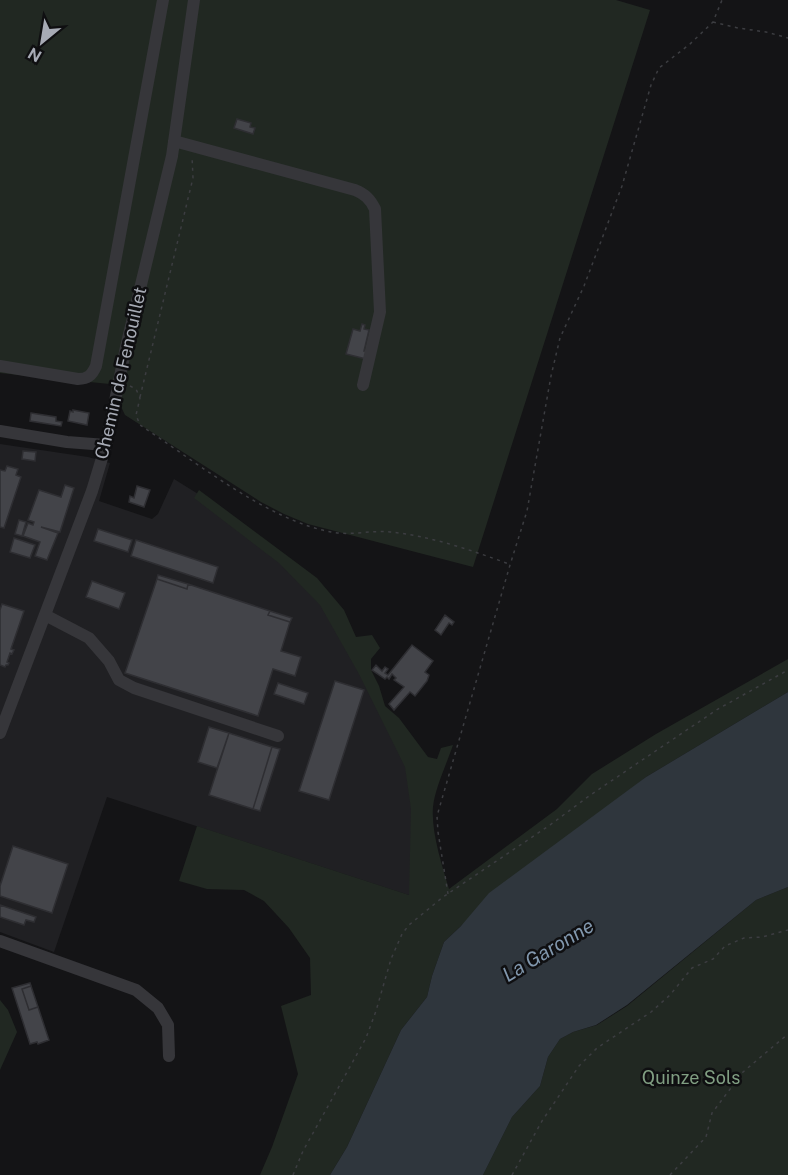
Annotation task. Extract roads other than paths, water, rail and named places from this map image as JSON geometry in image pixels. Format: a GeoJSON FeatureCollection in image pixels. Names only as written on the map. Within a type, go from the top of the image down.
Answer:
{"type":"FeatureCollection","features":[{"type":"Feature","properties":{"kind":"street"},"geometry":{"type":"LineString","coordinates":[[0,366],[85,379],[92,374],[96,366],[163,0]]}},
{"type":"Feature","properties":{"kind":"street","name":"Chemin de Fenouillet"},"geometry":{"type":"LineString","coordinates":[[0,733],[92,491],[104,450],[172,156],[194,0]]}},
{"type":"Feature","properties":{"kind":"street"},"geometry":{"type":"LineString","coordinates":[[174,141],[355,190],[364,194],[371,201],[375,209],[380,312],[363,385]]}},
{"type":"Feature","properties":{"kind":"street"},"geometry":{"type":"LineString","coordinates":[[0,431],[104,450]]}},
{"type":"Feature","properties":{"kind":"street"},"geometry":{"type":"LineString","coordinates":[[45,615],[89,638],[109,661],[119,680],[134,688],[278,736]]}},
{"type":"Feature","properties":{"kind":"street"},"geometry":{"type":"LineString","coordinates":[[0,941],[136,990],[158,1008],[168,1025],[169,1056]]}},
{"type":"Feature","properties":{"kind":"water","name":"La Garonne"},"geometry":{"type":"Polygon","coordinates":[[[788,692],[788,887],[756,900],[627,1005],[596,1025],[573,1032],[560,1039],[548,1057],[540,1086],[512,1117],[483,1175],[330,1175],[347,1147],[401,1030],[427,997],[444,942],[489,893],[646,777],[788,692]]]}},
{"type":"Feature","properties":{"kind":"park label","name":"Quinze Sols"},"geometry":{"type":"Point","coordinates":[691,1078]}}]}
